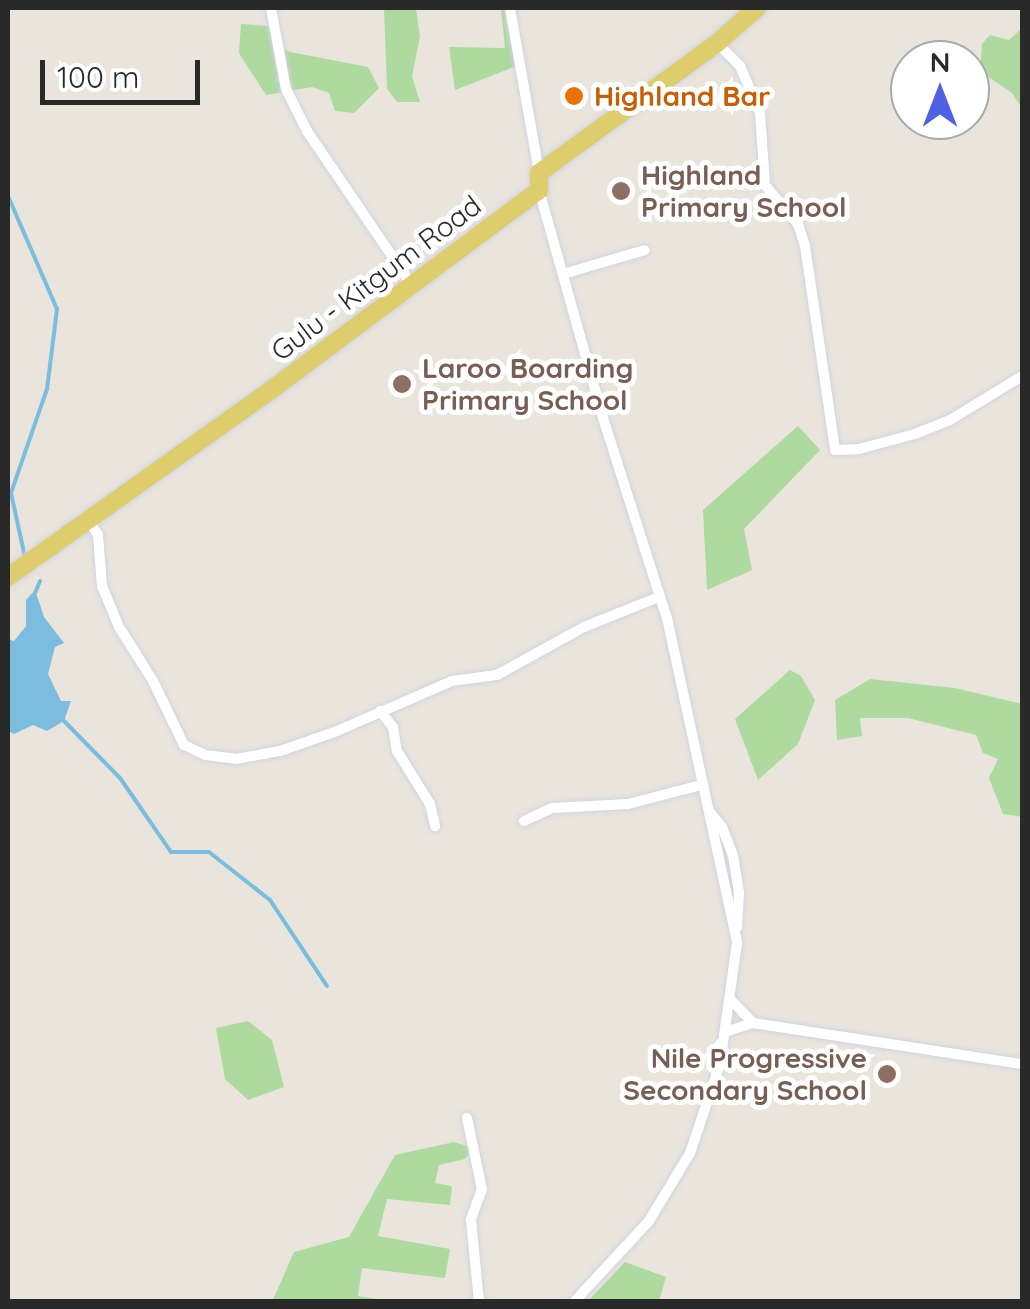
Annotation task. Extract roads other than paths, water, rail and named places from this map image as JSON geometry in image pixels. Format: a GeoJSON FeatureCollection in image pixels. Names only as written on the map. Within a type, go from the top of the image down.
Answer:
{"type":"FeatureCollection","features":[{"type":"Feature","properties":{"kind":"main road","name":"Gulu - Kitgum Road"},"geometry":{"type":"LineString","coordinates":[[8,576],[412,284],[757,8]]}},
{"type":"Feature","properties":{"kind":"street"},"geometry":{"type":"LineString","coordinates":[[271,8],[286,89],[330,170],[354,197],[412,284]]}},
{"type":"Feature","properties":{"kind":"street"},"geometry":{"type":"LineString","coordinates":[[510,8],[539,182],[659,596],[701,785],[709,811],[722,827],[736,866],[740,892],[731,1000],[720,1064],[690,1153],[649,1221],[574,1302]]}},
{"type":"Feature","properties":{"kind":"street"},"geometry":{"type":"LineString","coordinates":[[716,43],[740,66],[760,114],[765,185],[798,224],[805,246],[835,450],[859,449],[915,434],[950,420],[1022,376]]}},
{"type":"Feature","properties":{"kind":"street"},"geometry":{"type":"LineString","coordinates":[[563,274],[644,250]]}},
{"type":"Feature","properties":{"kind":"street"},"geometry":{"type":"LineString","coordinates":[[88,520],[98,535],[102,586],[119,627],[154,681],[184,745],[193,751],[236,759],[280,752],[458,679],[497,675],[584,626],[659,596]]}},
{"type":"Feature","properties":{"kind":"street"},"geometry":{"type":"LineString","coordinates":[[380,711],[393,727],[397,751],[430,804],[435,826]]}},
{"type":"Feature","properties":{"kind":"street"},"geometry":{"type":"LineString","coordinates":[[524,821],[552,808],[628,804],[701,785]]}},
{"type":"Feature","properties":{"kind":"street"},"geometry":{"type":"LineString","coordinates":[[731,1000],[754,1023]]}},
{"type":"Feature","properties":{"kind":"street"},"geometry":{"type":"LineString","coordinates":[[725,1032],[754,1023],[1022,1064]]}},
{"type":"Feature","properties":{"kind":"street"},"geometry":{"type":"LineString","coordinates":[[467,1118],[482,1190],[472,1220],[478,1302]]}},
{"type":"Feature","properties":{"kind":"water"},"geometry":{"type":"Polygon","coordinates":[[[35,590],[44,617],[64,643],[55,647],[48,674],[61,701],[71,701],[64,721],[47,731],[33,725],[14,734],[8,731],[8,639],[14,641],[26,626],[26,600],[35,590]]]}},
{"type":"Feature","properties":{"kind":"waterway"},"geometry":{"type":"LineString","coordinates":[[8,196],[57,309],[47,389],[11,493],[25,557]]}},
{"type":"Feature","properties":{"kind":"waterway"},"geometry":{"type":"LineString","coordinates":[[35,593],[40,581]]}},
{"type":"Feature","properties":{"kind":"waterway"},"geometry":{"type":"LineString","coordinates":[[63,720],[120,778],[171,852],[209,852],[270,900],[327,986]]}},
{"type":"Feature","properties":{"kind":"place","name":"Highland Bar"},"geometry":{"type":"Point","coordinates":[574,96]}},
{"type":"Feature","properties":{"kind":"place","name":"Highland Primary School"},"geometry":{"type":"Point","coordinates":[621,191]}},
{"type":"Feature","properties":{"kind":"place","name":"Laroo Boarding Primary School"},"geometry":{"type":"Point","coordinates":[402,384]}},
{"type":"Feature","properties":{"kind":"place","name":"Nile Progressive Secondary School"},"geometry":{"type":"Point","coordinates":[887,1074]}}]}
